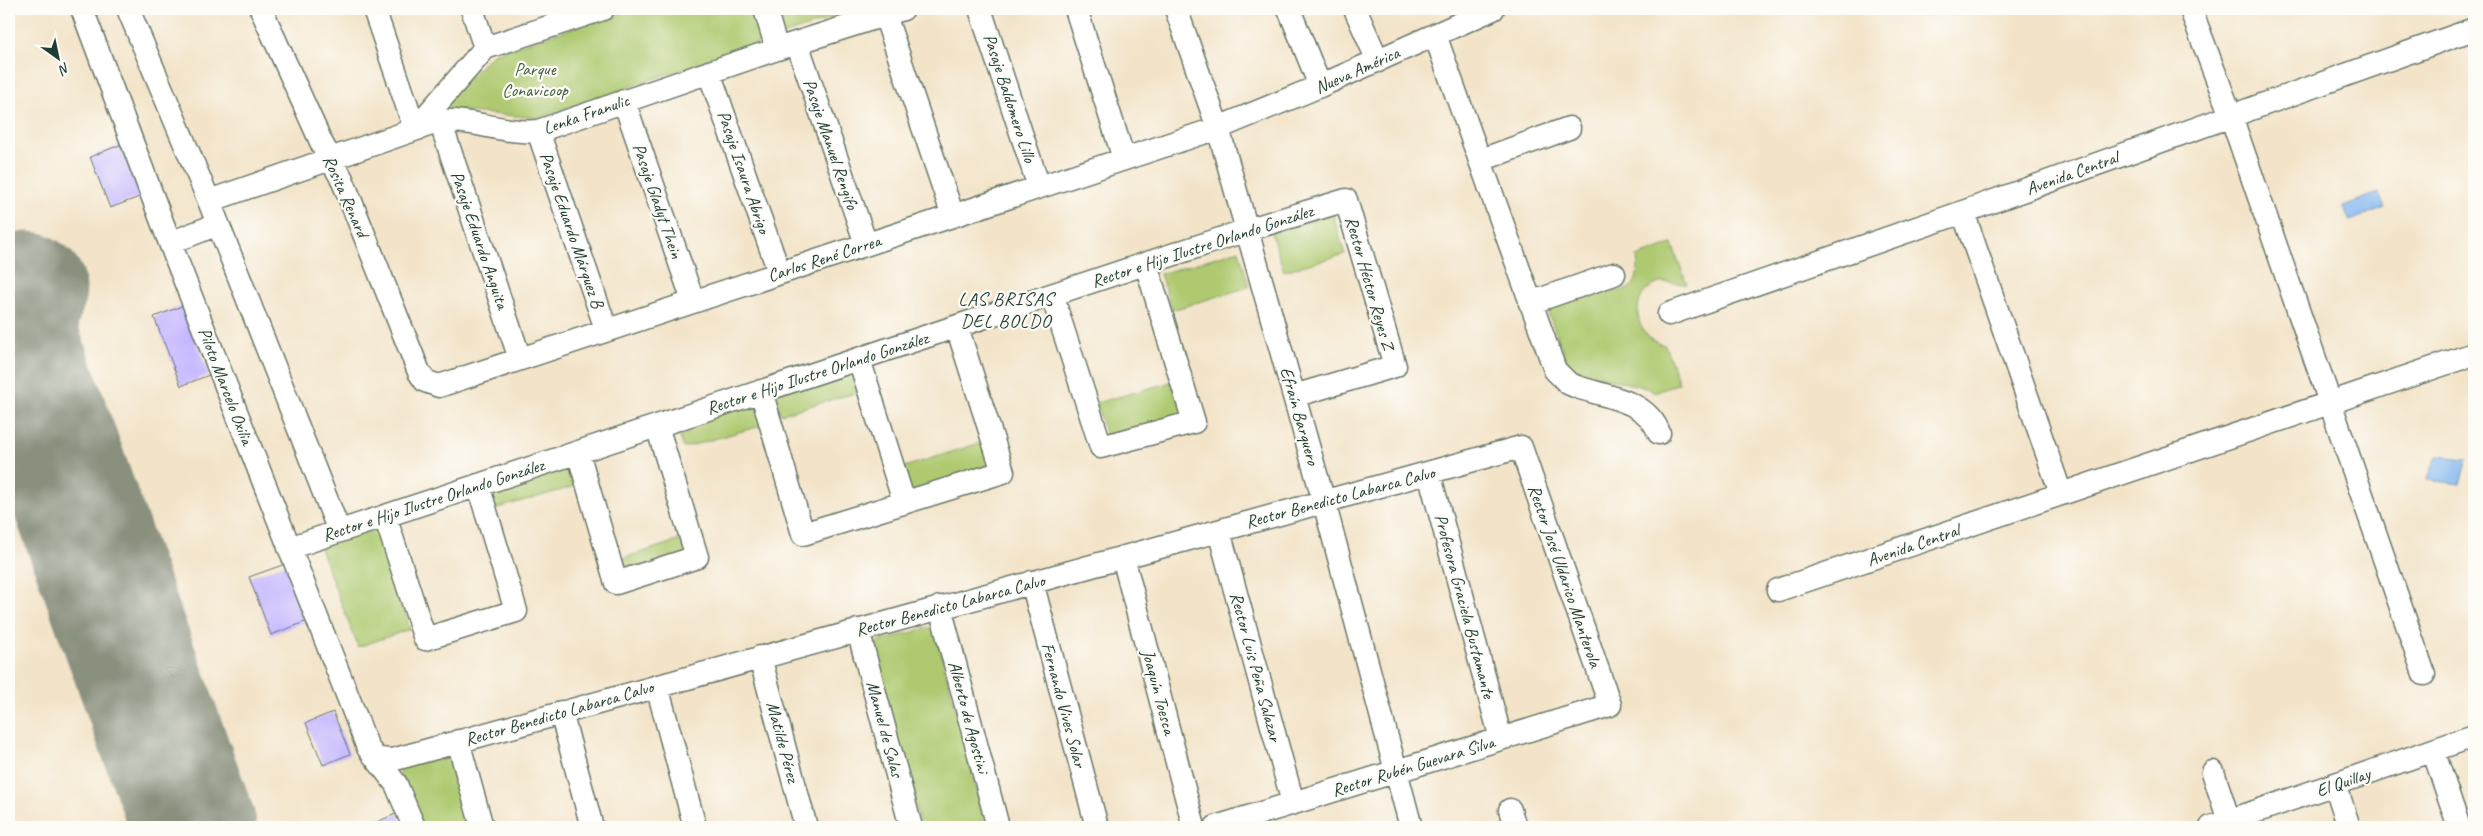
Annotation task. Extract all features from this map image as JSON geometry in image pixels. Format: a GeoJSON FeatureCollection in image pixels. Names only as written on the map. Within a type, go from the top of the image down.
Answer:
{"type":"FeatureCollection","features":[{"type":"Feature","properties":{"kind":"street","name":"Piloto Marcelo Oxilia"},"geometry":{"type":"LineString","coordinates":[[82,9],[170,243],[368,748],[379,759],[396,784],[414,827]]}},
{"type":"Feature","properties":{"kind":"street"},"geometry":{"type":"LineString","coordinates":[[128,9],[218,224],[340,531]]}},
{"type":"Feature","properties":{"kind":"street","name":"Rosita Renard"},"geometry":{"type":"LineString","coordinates":[[261,9],[331,160],[342,179],[419,372],[429,384]]}},
{"type":"Feature","properties":{"kind":"street"},"geometry":{"type":"LineString","coordinates":[[374,9],[415,129]]}},
{"type":"Feature","properties":{"kind":"street"},"geometry":{"type":"LineString","coordinates":[[472,9],[485,48]]}},
{"type":"Feature","properties":{"kind":"street"},"geometry":{"type":"LineString","coordinates":[[415,129],[485,48],[566,15],[603,9]]}},
{"type":"Feature","properties":{"kind":"street","name":"Pasaje Manuel Rengifo"},"geometry":{"type":"LineString","coordinates":[[765,9],[787,46],[866,244]]}},
{"type":"Feature","properties":{"kind":"street","name":"Pasaje Baldomero Lillo"},"geometry":{"type":"LineString","coordinates":[[980,9],[1039,187]]}},
{"type":"Feature","properties":{"kind":"street"},"geometry":{"type":"LineString","coordinates":[[1076,9],[1124,159]]}},
{"type":"Feature","properties":{"kind":"street","name":"Efraín Barquero"},"geometry":{"type":"LineString","coordinates":[[1176,9],[1218,128],[1324,502],[1411,827]]}},
{"type":"Feature","properties":{"kind":"street"},"geometry":{"type":"LineString","coordinates":[[1289,9],[1320,86]]}},
{"type":"Feature","properties":{"kind":"street"},"geometry":{"type":"LineString","coordinates":[[1355,9],[1378,61]]}},
{"type":"Feature","properties":{"kind":"street","name":"Nueva América"},"geometry":{"type":"LineString","coordinates":[[1218,128],[1378,61],[1486,10]]}},
{"type":"Feature","properties":{"kind":"street"},"geometry":{"type":"LineString","coordinates":[[2192,10],[2231,116],[2424,674]]}},
{"type":"Feature","properties":{"kind":"street"},"geometry":{"type":"LineString","coordinates":[[894,12],[953,216]]}},
{"type":"Feature","properties":{"kind":"street","name":"Lenka Franulic"},"geometry":{"type":"LineString","coordinates":[[209,202],[440,121],[463,121],[523,132],[538,132],[709,72],[894,12]]}},
{"type":"Feature","properties":{"kind":"street","name":"Avenida Central"},"geometry":{"type":"LineString","coordinates":[[1669,314],[1963,212],[2474,29]]}},
{"type":"Feature","properties":{"kind":"street"},"geometry":{"type":"LineString","coordinates":[[1435,35],[1481,160],[1550,362],[1560,376],[1577,387],[1641,408],[1652,419],[1659,433]]}},
{"type":"Feature","properties":{"kind":"street","name":"Pasaje Isaura Abrigo"},"geometry":{"type":"LineString","coordinates":[[709,72],[779,272]]}},
{"type":"Feature","properties":{"kind":"street","name":"Pasaje Gladyt Thein"},"geometry":{"type":"LineString","coordinates":[[624,101],[693,301]]}},
{"type":"Feature","properties":{"kind":"street","name":"Pasaje Eduardo Anguita"},"geometry":{"type":"LineString","coordinates":[[440,121],[520,358]]}},
{"type":"Feature","properties":{"kind":"street","name":"Carlos René Correa"},"geometry":{"type":"LineString","coordinates":[[429,384],[443,385],[606,329],[1218,128]]}},
{"type":"Feature","properties":{"kind":"street"},"geometry":{"type":"LineString","coordinates":[[1481,160],[1569,128]]}},
{"type":"Feature","properties":{"kind":"street","name":"Pasaje Eduardo Márquez B"},"geometry":{"type":"LineString","coordinates":[[538,132],[606,329]]}},
{"type":"Feature","properties":{"kind":"street","name":"Rector e Hijo Ilustre Orlando González"},"geometry":{"type":"LineString","coordinates":[[289,548],[1247,230],[1346,200]]}},
{"type":"Feature","properties":{"kind":"street","name":"Rector Héctor Reyes Z"},"geometry":{"type":"LineString","coordinates":[[1294,396],[1394,366],[1346,200]]}},
{"type":"Feature","properties":{"kind":"street"},"geometry":{"type":"LineString","coordinates":[[1963,212],[2061,494]]}},
{"type":"Feature","properties":{"kind":"street"},"geometry":{"type":"LineString","coordinates":[[170,243],[218,224]]}},
{"type":"Feature","properties":{"kind":"street"},"geometry":{"type":"LineString","coordinates":[[1052,295],[1101,448],[1194,422],[1146,264]]}},
{"type":"Feature","properties":{"kind":"street"},"geometry":{"type":"LineString","coordinates":[[1530,303],[1614,274]]}},
{"type":"Feature","properties":{"kind":"street"},"geometry":{"type":"LineString","coordinates":[[761,391],[803,534],[1003,472],[957,326]]}},
{"type":"Feature","properties":{"kind":"street","name":"Avenida Central"},"geometry":{"type":"LineString","coordinates":[[1778,590],[2474,354]]}},
{"type":"Feature","properties":{"kind":"street"},"geometry":{"type":"LineString","coordinates":[[859,359],[904,502]]}},
{"type":"Feature","properties":{"kind":"street"},"geometry":{"type":"LineString","coordinates":[[578,452],[616,583],[697,558],[657,426]]}},
{"type":"Feature","properties":{"kind":"street","name":"Rector Benedicto Labarca Calvo"},"geometry":{"type":"LineString","coordinates":[[379,759],[392,760],[1521,447]]}},
{"type":"Feature","properties":{"kind":"street","name":"Rector José Uldarico Manterola"},"geometry":{"type":"LineString","coordinates":[[1521,447],[1610,705]]}},
{"type":"Feature","properties":{"kind":"street","name":"Profesora Graciela Bustamante"},"geometry":{"type":"LineString","coordinates":[[1430,473],[1501,738]]}},
{"type":"Feature","properties":{"kind":"street"},"geometry":{"type":"LineString","coordinates":[[385,516],[425,639],[516,610],[478,485]]}},
{"type":"Feature","properties":{"kind":"street","name":"Rector Luis Peña Salazar"},"geometry":{"type":"LineString","coordinates":[[1219,531],[1292,804]]}},
{"type":"Feature","properties":{"kind":"street","name":"Joaquín Toesca"},"geometry":{"type":"LineString","coordinates":[[1123,557],[1194,827]]}},
{"type":"Feature","properties":{"kind":"street","name":"Fernando Vives Solar"},"geometry":{"type":"LineString","coordinates":[[1032,582],[1097,827]]}},
{"type":"Feature","properties":{"kind":"street","name":"Alberto de Agostini"},"geometry":{"type":"LineString","coordinates":[[940,608],[998,827]]}},
{"type":"Feature","properties":{"kind":"street","name":"Manuel de Salas"},"geometry":{"type":"LineString","coordinates":[[858,630],[912,827]]}},
{"type":"Feature","properties":{"kind":"street","name":"Matilde Pérez"},"geometry":{"type":"LineString","coordinates":[[760,657],[806,827]]}},
{"type":"Feature","properties":{"kind":"street"},"geometry":{"type":"LineString","coordinates":[[657,686],[695,827]]}},
{"type":"Feature","properties":{"kind":"street","name":"Rector Rubén Guevara Silva"},"geometry":{"type":"LineString","coordinates":[[1216,827],[1610,705]]}},
{"type":"Feature","properties":{"kind":"street"},"geometry":{"type":"LineString","coordinates":[[561,712],[592,827]]}},
{"type":"Feature","properties":{"kind":"street","name":"El Quillay"},"geometry":{"type":"LineString","coordinates":[[2224,825],[2474,736]]}},
{"type":"Feature","properties":{"kind":"street"},"geometry":{"type":"LineString","coordinates":[[458,741],[482,827]]}},
{"type":"Feature","properties":{"kind":"street"},"geometry":{"type":"LineString","coordinates":[[2433,750],[2459,827]]}},
{"type":"Feature","properties":{"kind":"street"},"geometry":{"type":"LineString","coordinates":[[2213,772],[2224,825]]}},
{"type":"Feature","properties":{"kind":"street"},"geometry":{"type":"LineString","coordinates":[[2335,784],[2350,827]]}},
{"type":"Feature","properties":{"kind":"green space","name":"Parque Conavicoop"},"geometry":{"type":"Polygon","coordinates":[[[630,9],[859,9],[538,118],[435,109],[493,54],[630,9]]]}},
{"type":"Feature","properties":{"kind":"green space"},"geometry":{"type":"Polygon","coordinates":[[[1333,214],[1345,254],[1284,271],[1271,233],[1333,214]]]}},
{"type":"Feature","properties":{"kind":"green space"},"geometry":{"type":"Polygon","coordinates":[[[1672,244],[1687,284],[1664,282],[1649,288],[1642,296],[1638,305],[1638,316],[1646,334],[1654,341],[1665,345],[1679,383],[1655,393],[1647,388],[1581,372],[1568,363],[1546,308],[1595,289],[1604,288],[1617,291],[1629,288],[1636,280],[1638,269],[1637,257],[1672,244]]]}},
{"type":"Feature","properties":{"kind":"green space"},"geometry":{"type":"Polygon","coordinates":[[[1239,250],[1249,287],[1172,310],[1160,274],[1239,250]]]}},
{"type":"Feature","properties":{"kind":"green space"},"geometry":{"type":"Polygon","coordinates":[[[855,370],[862,391],[781,414],[772,393],[855,370]]]}},
{"type":"Feature","properties":{"kind":"green space"},"geometry":{"type":"Polygon","coordinates":[[[1175,381],[1185,416],[1107,439],[1096,403],[1175,381]]]}},
{"type":"Feature","properties":{"kind":"green space"},"geometry":{"type":"Polygon","coordinates":[[[756,400],[764,425],[683,448],[677,426],[756,400]]]}},
{"type":"Feature","properties":{"kind":"green space"},"geometry":{"type":"Polygon","coordinates":[[[989,440],[999,470],[907,499],[898,469],[989,440]]]}},
{"type":"Feature","properties":{"kind":"green space"},"geometry":{"type":"Polygon","coordinates":[[[576,465],[583,484],[491,510],[486,494],[576,465]]]}},
{"type":"Feature","properties":{"kind":"green space"},"geometry":{"type":"Polygon","coordinates":[[[381,528],[410,629],[358,647],[319,546],[381,528]]]}},
{"type":"Feature","properties":{"kind":"green space"},"geometry":{"type":"Polygon","coordinates":[[[686,538],[692,556],[619,578],[614,561],[686,538]]]}},
{"type":"Feature","properties":{"kind":"green space"},"geometry":{"type":"Polygon","coordinates":[[[934,626],[986,827],[921,827],[870,644],[934,626]]]}},
{"type":"Feature","properties":{"kind":"green space"},"geometry":{"type":"Polygon","coordinates":[[[449,757],[468,827],[422,827],[397,766],[449,757]]]}},
{"type":"Feature","properties":{"kind":"water"},"geometry":{"type":"Polygon","coordinates":[[[2378,193],[2385,207],[2350,221],[2343,206],[2378,193]]]}},
{"type":"Feature","properties":{"kind":"water"},"geometry":{"type":"Polygon","coordinates":[[[2437,456],[2467,459],[2460,484],[2427,480],[2437,456]]]}},
{"type":"Feature","properties":{"kind":"building"},"geometry":{"type":"Polygon","coordinates":[[[122,144],[142,196],[110,208],[90,157],[122,144]]]}},
{"type":"Feature","properties":{"kind":"building"},"geometry":{"type":"Polygon","coordinates":[[[182,306],[209,375],[181,386],[154,317],[182,306]]]}},
{"type":"Feature","properties":{"kind":"building"},"geometry":{"type":"Polygon","coordinates":[[[288,563],[310,620],[271,635],[249,577],[288,563]]]}},
{"type":"Feature","properties":{"kind":"building"},"geometry":{"type":"Polygon","coordinates":[[[333,712],[350,754],[323,765],[306,723],[333,712]]]}},
{"type":"Feature","properties":{"kind":"building"},"geometry":{"type":"Polygon","coordinates":[[[398,813],[404,827],[365,827],[398,813]]]}},
{"type":"Feature","properties":{"kind":"taxiway"},"geometry":{"type":"LineString","coordinates":[[9,261],[27,257],[41,259],[56,271],[61,282],[58,305],[36,355],[33,386]]}},
{"type":"Feature","properties":{"kind":"runway"},"geometry":{"type":"LineString","coordinates":[[9,318],[194,827]]}},
{"type":"Feature","properties":{"kind":"district","name":"LAS BRISAS DEL BOLDO"},"geometry":{"type":"Point","coordinates":[1006,310]}}]}
